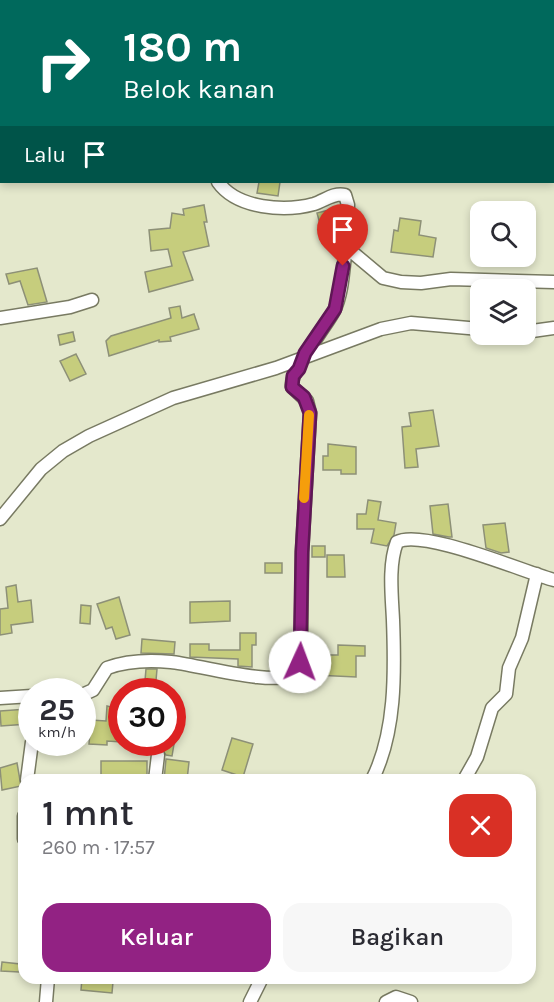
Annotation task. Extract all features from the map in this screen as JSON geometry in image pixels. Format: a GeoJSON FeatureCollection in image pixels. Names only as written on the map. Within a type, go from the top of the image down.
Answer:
{"type":"FeatureCollection","features":[{"type":"Feature","properties":{"kind":"street"},"geometry":{"type":"LineString","coordinates":[[96,685],[107,668],[148,661],[273,677],[289,676],[297,672],[301,651],[302,552],[310,413],[307,401],[291,383],[303,357],[335,309],[346,248],[348,205],[345,195],[337,194],[317,203],[292,208],[257,205],[230,194],[219,183]]}},
{"type":"Feature","properties":{"kind":"street"},"geometry":{"type":"LineString","coordinates":[[346,248],[383,278],[401,282],[421,283],[451,279],[554,282]]}},
{"type":"Feature","properties":{"kind":"street"},"geometry":{"type":"LineString","coordinates":[[0,318],[70,307],[92,300]]}},
{"type":"Feature","properties":{"kind":"street"},"geometry":{"type":"LineString","coordinates":[[0,519],[41,469],[89,436],[173,398],[276,368],[361,334],[411,323],[470,328]]}},
{"type":"Feature","properties":{"kind":"street"},"geometry":{"type":"LineString","coordinates":[[536,330],[554,328]]}},
{"type":"Feature","properties":{"kind":"street"},"geometry":{"type":"LineString","coordinates":[[375,774],[389,729],[392,703],[392,597],[397,542],[413,539],[465,551],[554,580]]}},
{"type":"Feature","properties":{"kind":"street"},"geometry":{"type":"LineString","coordinates":[[467,774],[477,757],[492,708],[506,694],[509,668],[522,638],[537,574]]}},
{"type":"Feature","properties":{"kind":"street"},"geometry":{"type":"LineString","coordinates":[[0,698],[18,697]]}},
{"type":"Feature","properties":{"kind":"street"},"geometry":{"type":"LineString","coordinates":[[28,774],[30,756]]}},
{"type":"Feature","properties":{"kind":"street"},"geometry":{"type":"LineString","coordinates":[[156,774],[158,756]]}},
{"type":"Feature","properties":{"kind":"street"},"geometry":{"type":"LineString","coordinates":[[46,1002],[48,984]]}},
{"type":"Feature","properties":{"kind":"street"},"geometry":{"type":"LineString","coordinates":[[250,1002],[259,984]]}},
{"type":"Feature","properties":{"kind":"street"},"geometry":{"type":"LineString","coordinates":[[386,1002],[396,997],[411,1002]]}},
{"type":"Feature","properties":{"kind":"building"},"geometry":{"type":"Polygon","coordinates":[[[259,183],[280,183],[278,196],[257,193],[259,183]]]}},
{"type":"Feature","properties":{"kind":"building"},"geometry":{"type":"Polygon","coordinates":[[[204,205],[207,222],[204,222],[209,246],[183,252],[193,280],[149,292],[145,272],[172,266],[168,249],[151,251],[149,230],[170,228],[172,213],[184,215],[183,209],[204,205]]]}},
{"type":"Feature","properties":{"kind":"building"},"geometry":{"type":"Polygon","coordinates":[[[333,209],[338,227],[322,231],[317,213],[333,209]]]}},
{"type":"Feature","properties":{"kind":"building"},"geometry":{"type":"Polygon","coordinates":[[[400,218],[421,221],[419,235],[436,238],[433,257],[391,252],[394,230],[398,231],[400,218]]]}},
{"type":"Feature","properties":{"kind":"building"},"geometry":{"type":"Polygon","coordinates":[[[37,268],[47,302],[28,305],[20,281],[9,284],[6,274],[37,268]]]}},
{"type":"Feature","properties":{"kind":"building"},"geometry":{"type":"Polygon","coordinates":[[[180,306],[182,318],[194,314],[199,329],[170,337],[171,341],[159,342],[159,340],[109,356],[106,341],[111,336],[171,318],[169,308],[180,306]]]}},
{"type":"Feature","properties":{"kind":"building"},"geometry":{"type":"Polygon","coordinates":[[[73,332],[75,341],[60,345],[58,335],[73,332]]]}},
{"type":"Feature","properties":{"kind":"building"},"geometry":{"type":"Polygon","coordinates":[[[76,354],[86,374],[70,381],[60,361],[76,354]]]}},
{"type":"Feature","properties":{"kind":"building"},"geometry":{"type":"Polygon","coordinates":[[[433,410],[439,446],[416,449],[418,467],[405,468],[402,427],[411,426],[409,413],[433,410]]]}},
{"type":"Feature","properties":{"kind":"building"},"geometry":{"type":"Polygon","coordinates":[[[328,444],[356,447],[356,474],[341,474],[341,470],[323,470],[323,456],[328,456],[328,444]]]}},
{"type":"Feature","properties":{"kind":"building"},"geometry":{"type":"Polygon","coordinates":[[[368,500],[381,502],[378,520],[396,523],[394,535],[387,546],[371,543],[374,529],[357,529],[357,514],[366,514],[368,500]]]}},
{"type":"Feature","properties":{"kind":"building"},"geometry":{"type":"Polygon","coordinates":[[[448,504],[452,537],[433,534],[430,506],[448,504]]]}},
{"type":"Feature","properties":{"kind":"building"},"geometry":{"type":"Polygon","coordinates":[[[505,523],[509,552],[501,553],[486,548],[483,525],[505,523]]]}},
{"type":"Feature","properties":{"kind":"building"},"geometry":{"type":"Polygon","coordinates":[[[312,546],[325,546],[325,557],[312,557],[312,546]]]}},
{"type":"Feature","properties":{"kind":"building"},"geometry":{"type":"Polygon","coordinates":[[[327,555],[344,555],[345,577],[327,577],[327,555]]]}},
{"type":"Feature","properties":{"kind":"building"},"geometry":{"type":"Polygon","coordinates":[[[265,563],[282,563],[282,573],[265,573],[265,563]]]}},
{"type":"Feature","properties":{"kind":"building"},"geometry":{"type":"Polygon","coordinates":[[[16,585],[18,602],[31,600],[33,622],[11,625],[12,633],[0,635],[0,609],[8,608],[6,587],[16,585]]]}},
{"type":"Feature","properties":{"kind":"building"},"geometry":{"type":"Polygon","coordinates":[[[119,597],[130,635],[116,639],[112,627],[106,629],[97,604],[119,597]]]}},
{"type":"Feature","properties":{"kind":"building"},"geometry":{"type":"Polygon","coordinates":[[[230,601],[230,621],[190,623],[190,602],[230,601]]]}},
{"type":"Feature","properties":{"kind":"building"},"geometry":{"type":"Polygon","coordinates":[[[81,605],[91,606],[90,624],[80,623],[81,605]]]}},
{"type":"Feature","properties":{"kind":"building"},"geometry":{"type":"Polygon","coordinates":[[[240,633],[256,633],[256,645],[252,645],[252,667],[238,666],[238,659],[190,657],[190,644],[209,644],[209,650],[240,650],[240,633]]]}},
{"type":"Feature","properties":{"kind":"building"},"geometry":{"type":"Polygon","coordinates":[[[142,639],[175,642],[174,654],[141,653],[142,639]]]}},
{"type":"Feature","properties":{"kind":"building"},"geometry":{"type":"Polygon","coordinates":[[[338,645],[365,646],[365,656],[356,656],[356,677],[315,675],[315,655],[338,655],[338,645]]]}},
{"type":"Feature","properties":{"kind":"building"},"geometry":{"type":"Polygon","coordinates":[[[146,669],[157,669],[156,678],[145,678],[146,669]]]}},
{"type":"Feature","properties":{"kind":"building"},"geometry":{"type":"Polygon","coordinates":[[[107,706],[107,745],[96,744],[96,720],[106,721],[107,706]]]}},
{"type":"Feature","properties":{"kind":"building"},"geometry":{"type":"Polygon","coordinates":[[[18,710],[18,725],[1,726],[0,711],[18,710]]]}},
{"type":"Feature","properties":{"kind":"building"},"geometry":{"type":"Polygon","coordinates":[[[232,738],[253,744],[244,774],[222,770],[232,738]]]}},
{"type":"Feature","properties":{"kind":"building"},"geometry":{"type":"Polygon","coordinates":[[[166,759],[189,762],[188,774],[165,774],[166,759]]]}},
{"type":"Feature","properties":{"kind":"building"},"geometry":{"type":"Polygon","coordinates":[[[101,761],[147,761],[147,774],[101,774],[101,761]]]}},
{"type":"Feature","properties":{"kind":"building"},"geometry":{"type":"Polygon","coordinates":[[[17,763],[18,787],[2,790],[0,768],[17,763]]]}},
{"type":"Feature","properties":{"kind":"building"},"geometry":{"type":"Polygon","coordinates":[[[2,962],[18,964],[18,972],[1,971],[2,962]]]}},
{"type":"Feature","properties":{"kind":"building"},"geometry":{"type":"Polygon","coordinates":[[[82,984],[113,984],[112,993],[81,990],[82,984]]]}},
{"type":"Feature","properties":{"kind":"slow traffic"},"geometry":{"type":"LineString","coordinates":[[304,498],[309,415]]}},
{"type":"Feature","properties":{"kind":"route"},"geometry":{"type":"LineString","coordinates":[[300,662],[306,450],[310,413],[307,401],[292,387],[291,383],[305,353],[325,327],[335,309],[343,266]]}}]}
